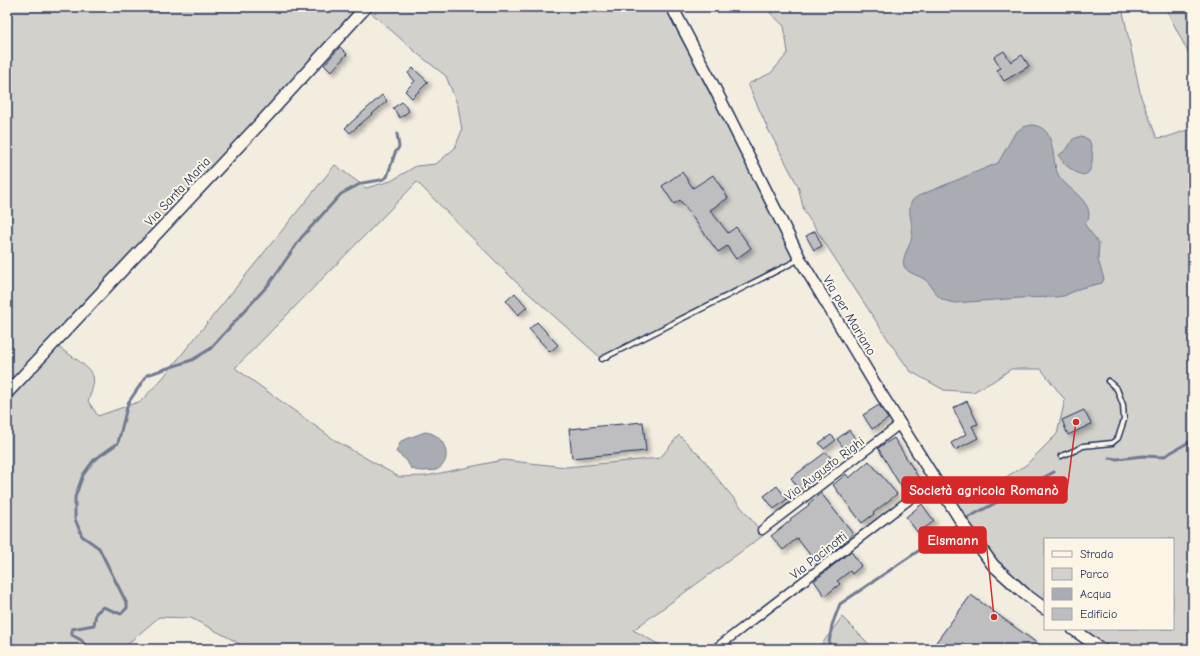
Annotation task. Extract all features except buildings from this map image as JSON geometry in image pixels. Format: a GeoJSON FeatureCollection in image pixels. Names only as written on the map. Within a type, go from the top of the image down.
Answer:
{"type":"FeatureCollection","features":[{"type":"Feature","properties":{"kind":"street","name":"Via Santa Maria"},"geometry":{"type":"LineString","coordinates":[[7,393],[266,117],[366,7]]}},
{"type":"Feature","properties":{"kind":"street","name":"Via per Mariano"},"geometry":{"type":"LineString","coordinates":[[672,7],[715,89],[800,259],[900,424],[962,524],[993,565],[1025,594],[1044,608]]}},
{"type":"Feature","properties":{"kind":"street","name":"Via Augusto Righi"},"geometry":{"type":"LineString","coordinates":[[762,530],[900,424]]}},
{"type":"Feature","properties":{"kind":"street","name":"Via Pacinotti"},"geometry":{"type":"LineString","coordinates":[[715,649],[935,480]]}},
{"type":"Feature","properties":{"kind":"street"},"geometry":{"type":"LineString","coordinates":[[1074,630],[1101,649]]}},
{"type":"Feature","properties":{"kind":"lane"},"geometry":{"type":"LineString","coordinates":[[602,359],[800,259]]}},
{"type":"Feature","properties":{"kind":"lane"},"geometry":{"type":"LineString","coordinates":[[1061,456],[1083,446],[1112,443],[1118,438],[1124,420],[1123,405],[1117,389],[1108,381]]}},
{"type":"Feature","properties":{"kind":"green space"},"geometry":{"type":"Polygon","coordinates":[[[7,7],[665,7],[797,261],[602,359],[517,283],[417,182],[235,368],[336,441],[399,477],[426,476],[503,460],[566,467],[660,458],[679,435],[705,461],[717,478],[764,535],[633,630],[667,649],[246,649],[235,641],[191,618],[159,617],[131,641],[125,649],[7,649],[7,7]],[[367,9],[53,344],[75,358],[91,372],[93,382],[88,401],[98,416],[141,401],[161,380],[335,165],[366,188],[391,181],[416,166],[436,164],[455,148],[462,130],[458,106],[446,76],[419,55],[367,9]]]}},
{"type":"Feature","properties":{"kind":"green space"},"geometry":{"type":"Polygon","coordinates":[[[764,7],[1122,7],[1141,97],[1157,138],[1167,137],[1193,128],[1193,649],[1108,649],[1080,630],[1174,630],[1174,538],[1044,538],[1044,602],[1006,573],[987,550],[954,503],[984,490],[1026,465],[1057,434],[1065,400],[1041,369],[1011,369],[992,382],[973,392],[944,390],[910,371],[804,211],[798,186],[768,129],[748,84],[771,73],[788,53],[784,26],[764,7]]]}},
{"type":"Feature","properties":{"kind":"green space"},"geometry":{"type":"Polygon","coordinates":[[[1165,7],[1193,7],[1193,62],[1165,7]]]}},
{"type":"Feature","properties":{"kind":"green space"},"geometry":{"type":"Polygon","coordinates":[[[842,617],[874,649],[818,649],[842,617]]]}},
{"type":"Feature","properties":{"kind":"water"},"geometry":{"type":"Polygon","coordinates":[[[1032,125],[1040,127],[1049,136],[1055,165],[1060,178],[1083,200],[1087,206],[1089,213],[1088,220],[1085,225],[1099,243],[1098,260],[1104,279],[1102,283],[1081,288],[1064,296],[1056,297],[955,303],[940,298],[931,285],[922,278],[910,272],[904,266],[904,258],[912,236],[910,207],[912,201],[914,198],[998,163],[1015,133],[1023,127],[1032,125]]]}},
{"type":"Feature","properties":{"kind":"water"},"geometry":{"type":"Polygon","coordinates":[[[1081,136],[1089,140],[1092,151],[1090,171],[1082,175],[1065,165],[1059,155],[1067,149],[1073,139],[1081,136]]]}},
{"type":"Feature","properties":{"kind":"water"},"geometry":{"type":"Polygon","coordinates":[[[425,432],[438,437],[445,448],[445,461],[442,466],[436,470],[422,471],[413,469],[406,460],[396,452],[401,441],[425,432]]]}},
{"type":"Feature","properties":{"kind":"waterway"},"geometry":{"type":"LineString","coordinates":[[86,649],[86,646],[81,640],[72,635],[72,629],[94,625],[96,613],[103,607],[121,614],[127,608],[127,604],[99,548],[82,536],[75,519],[75,497],[83,475],[94,460],[118,443],[128,403],[147,375],[192,360],[210,349],[269,284],[301,238],[341,194],[362,183],[381,180],[387,177],[395,153],[399,147],[397,134]]}},
{"type":"Feature","properties":{"kind":"waterway"},"geometry":{"type":"LineString","coordinates":[[1109,458],[1117,459],[1143,456],[1163,457],[1189,442],[1193,443]]}},
{"type":"Feature","properties":{"kind":"waterway"},"geometry":{"type":"LineString","coordinates":[[967,518],[1054,472]]}},
{"type":"Feature","properties":{"kind":"waterway"},"geometry":{"type":"LineString","coordinates":[[828,649],[832,625],[840,604],[958,524]]}},
{"type":"Feature","properties":{"kind":"place","name":"Società agricola Romanò"},"geometry":{"type":"Point","coordinates":[1076,422]}},
{"type":"Feature","properties":{"kind":"place","name":"Eismann"},"geometry":{"type":"Point","coordinates":[994,617]}}]}
